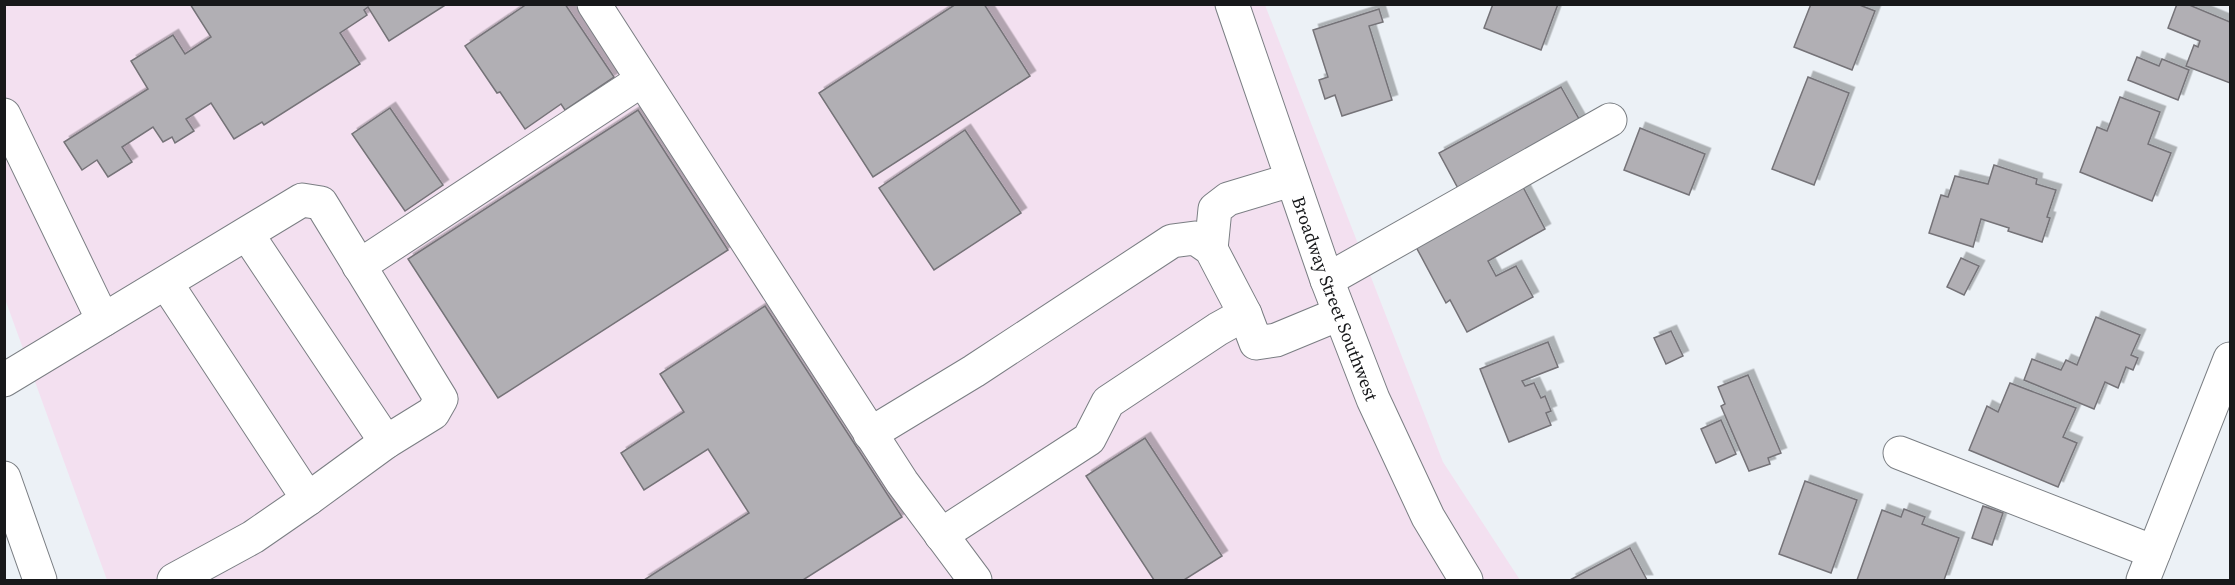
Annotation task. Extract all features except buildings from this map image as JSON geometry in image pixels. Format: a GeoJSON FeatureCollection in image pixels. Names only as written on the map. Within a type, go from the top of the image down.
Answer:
{"type":"FeatureCollection","features":[{"type":"Feature","properties":{"kind":"street"},"geometry":{"type":"LineString","coordinates":[[594,4],[870,434],[902,482],[975,580]]}},
{"type":"Feature","properties":{"kind":"street","name":"Broadway Street Southwest"},"geometry":{"type":"LineString","coordinates":[[1232,4],[1291,180],[1339,314],[1373,399],[1423,506],[1466,580]]}},
{"type":"Feature","properties":{"kind":"street"},"geometry":{"type":"LineString","coordinates":[[359,266],[642,80]]}},
{"type":"Feature","properties":{"kind":"street"},"geometry":{"type":"LineString","coordinates":[[4,115],[103,320]]}},
{"type":"Feature","properties":{"kind":"street"},"geometry":{"type":"LineString","coordinates":[[1327,280],[1610,120]]}},
{"type":"Feature","properties":{"kind":"street"},"geometry":{"type":"LineString","coordinates":[[1211,249],[1215,209],[1228,199],[1291,180]]}},
{"type":"Feature","properties":{"kind":"street"},"geometry":{"type":"LineString","coordinates":[[4,380],[302,200],[321,203],[441,399],[433,413],[386,442],[253,537],[174,580]]}},
{"type":"Feature","properties":{"kind":"street"},"geometry":{"type":"LineString","coordinates":[[247,234],[386,442]]}},
{"type":"Feature","properties":{"kind":"street"},"geometry":{"type":"LineString","coordinates":[[870,434],[974,371],[1172,241],[1195,238],[1211,249],[1245,314],[1256,343],[1276,340],[1339,314]]}},
{"type":"Feature","properties":{"kind":"street"},"geometry":{"type":"LineString","coordinates":[[166,283],[308,499]]}},
{"type":"Feature","properties":{"kind":"street"},"geometry":{"type":"LineString","coordinates":[[941,536],[1089,439],[1108,402],[1218,328],[1245,314]]}},
{"type":"Feature","properties":{"kind":"street"},"geometry":{"type":"LineString","coordinates":[[1900,453],[2149,566],[2230,359]]}},
{"type":"Feature","properties":{"kind":"street"},"geometry":{"type":"LineString","coordinates":[[4,478],[40,580]]}},
{"type":"Feature","properties":{"kind":"shaded area"},"geometry":{"type":"Polygon","coordinates":[[[5,5],[1265,5],[1443,462],[1520,580],[107,580],[5,299],[5,5]]]}}]}
